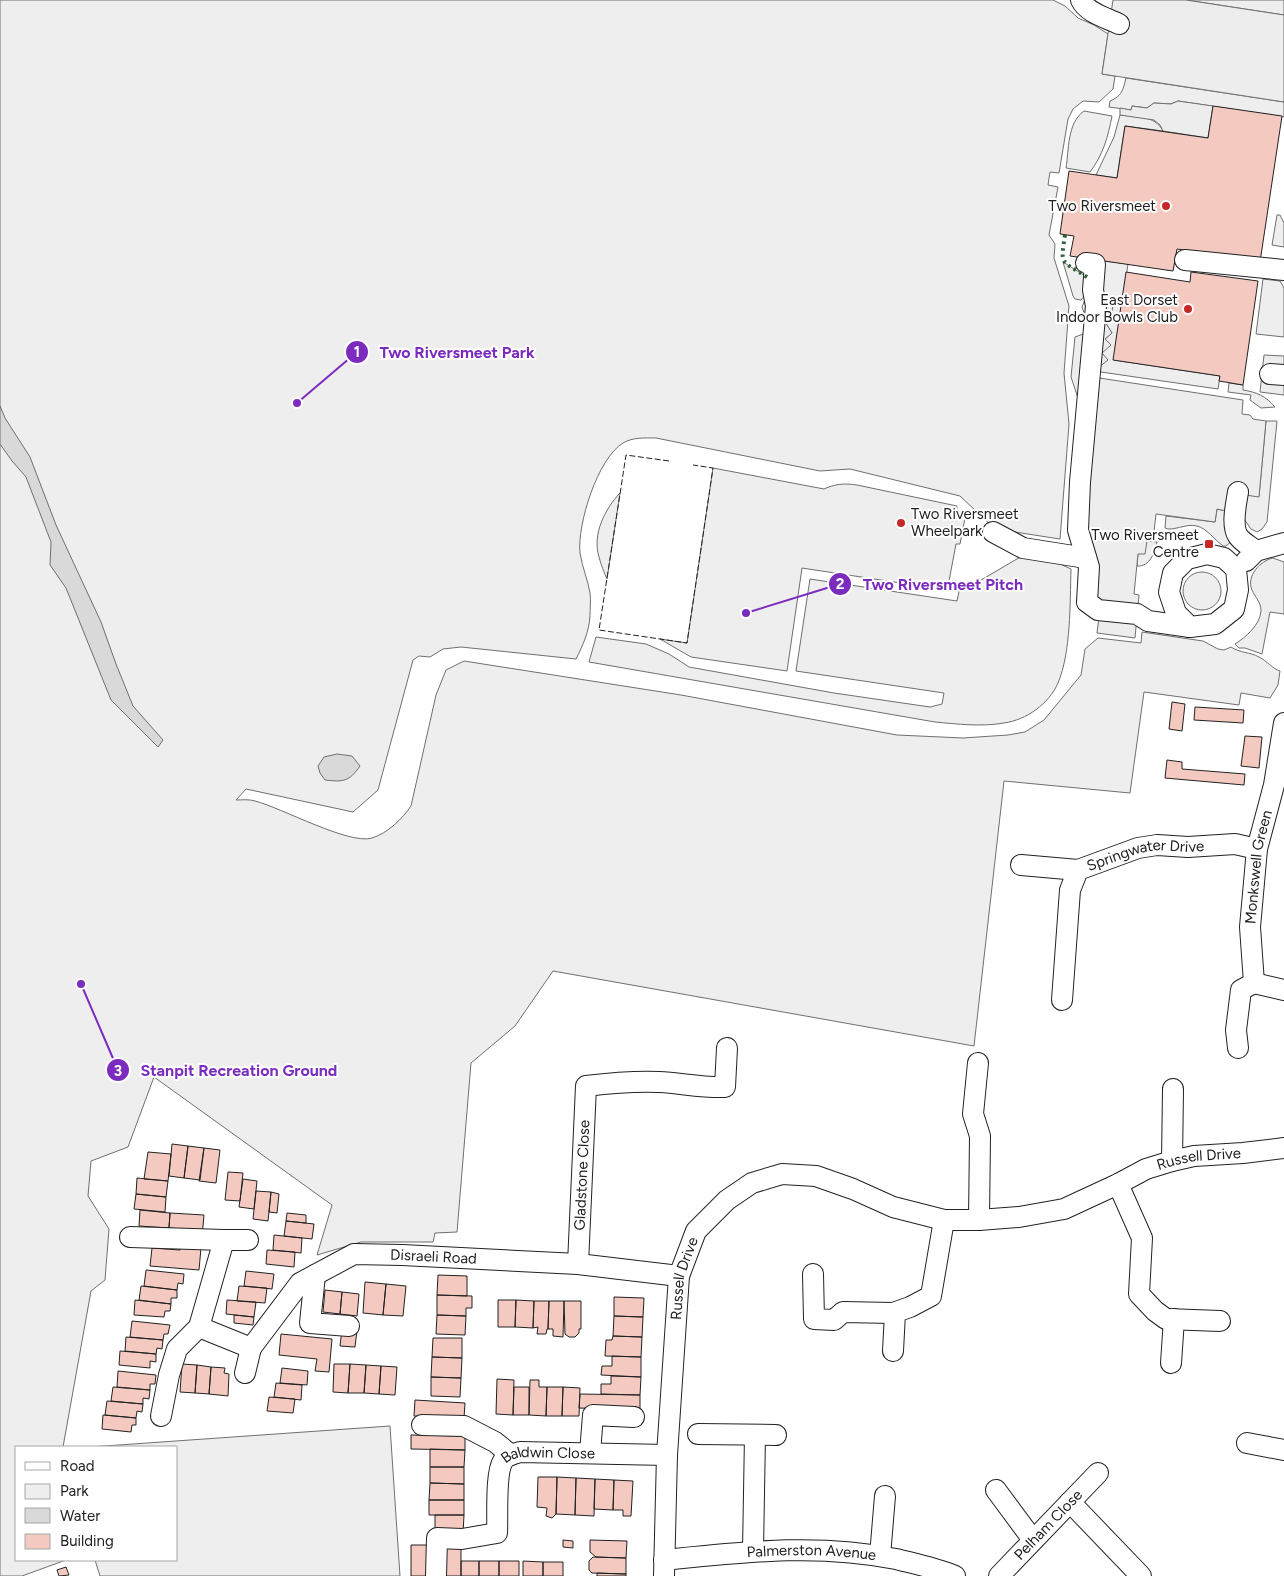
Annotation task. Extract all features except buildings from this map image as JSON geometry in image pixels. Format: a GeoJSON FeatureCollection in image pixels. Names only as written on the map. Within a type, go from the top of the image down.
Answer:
{"type":"FeatureCollection","features":[{"type":"Feature","properties":{"kind":"street"},"geometry":{"type":"LineString","coordinates":[[1081,0],[1083,4],[1096,14],[1119,24]]}},
{"type":"Feature","properties":{"kind":"street"},"geometry":{"type":"LineString","coordinates":[[1185,260],[1284,270]]}},
{"type":"Feature","properties":{"kind":"street"},"geometry":{"type":"LineString","coordinates":[[1086,263],[1095,264],[1093,290],[1096,306],[1080,482],[1078,530],[1089,567],[1087,602],[1098,610],[1137,614],[1148,621],[1190,627],[1215,624],[1234,609],[1238,590],[1236,569],[1224,558],[1207,554],[1187,559],[1172,573],[1169,592],[1171,599],[1176,613],[1190,627]]}},
{"type":"Feature","properties":{"kind":"street"},"geometry":{"type":"LineString","coordinates":[[1238,492],[1235,519],[1236,532],[1241,539],[1256,551]]}},
{"type":"Feature","properties":{"kind":"street"},"geometry":{"type":"LineString","coordinates":[[993,532],[1023,548],[1086,558]]}},
{"type":"Feature","properties":{"kind":"street"},"geometry":{"type":"LineString","coordinates":[[1236,569],[1256,551],[1284,543]]}},
{"type":"Feature","properties":{"kind":"street","name":"Monkswell Green"},"geometry":{"type":"LineString","coordinates":[[1254,983],[1250,927],[1258,849],[1274,785],[1284,723]]}},
{"type":"Feature","properties":{"kind":"street","name":"Springwater Drive"},"geometry":{"type":"LineString","coordinates":[[1062,1000],[1070,890],[1078,870],[1148,846],[1188,847],[1235,844],[1258,849]]}},
{"type":"Feature","properties":{"kind":"street"},"geometry":{"type":"LineString","coordinates":[[1021,865],[1078,870]]}},
{"type":"Feature","properties":{"kind":"street"},"geometry":{"type":"LineString","coordinates":[[1238,1048],[1236,1030],[1241,990],[1254,983],[1284,990]]}},
{"type":"Feature","properties":{"kind":"street","name":"Gladstone Close"},"geometry":{"type":"LineString","coordinates":[[578,1264],[586,1086],[622,1081],[660,1082],[704,1088],[725,1087],[727,1048]]}},
{"type":"Feature","properties":{"kind":"street"},"geometry":{"type":"LineString","coordinates":[[978,1063],[973,1114],[980,1136],[979,1220]]}},
{"type":"Feature","properties":{"kind":"street"},"geometry":{"type":"LineString","coordinates":[[1172,1161],[1173,1090]]}},
{"type":"Feature","properties":{"kind":"street","name":"Russell Drive"},"geometry":{"type":"LineString","coordinates":[[664,1568],[667,1455],[679,1276],[696,1231],[727,1200],[752,1183],[782,1174],[816,1176],[853,1189],[893,1207],[944,1220],[979,1220],[1019,1217],[1064,1209],[1118,1184],[1146,1168],[1172,1161],[1194,1156],[1284,1148]]}},
{"type":"Feature","properties":{"kind":"street"},"geometry":{"type":"LineString","coordinates":[[1118,1184],[1142,1238],[1139,1294],[1155,1311],[1166,1318],[1220,1321]]}},
{"type":"Feature","properties":{"kind":"street"},"geometry":{"type":"LineString","coordinates":[[813,1274],[814,1319],[834,1320],[843,1312],[895,1313],[910,1307],[931,1296],[944,1220]]}},
{"type":"Feature","properties":{"kind":"street"},"geometry":{"type":"LineString","coordinates":[[130,1237],[248,1240]]}},
{"type":"Feature","properties":{"kind":"street"},"geometry":{"type":"LineString","coordinates":[[161,1416],[169,1375],[177,1349],[199,1327],[224,1240]]}},
{"type":"Feature","properties":{"kind":"street","name":"Disraeli Road"},"geometry":{"type":"LineString","coordinates":[[244,1373],[251,1348],[300,1283],[354,1254],[578,1264],[679,1276]]}},
{"type":"Feature","properties":{"kind":"street"},"geometry":{"type":"LineString","coordinates":[[315,1275],[310,1323],[348,1326]]}},
{"type":"Feature","properties":{"kind":"street"},"geometry":{"type":"LineString","coordinates":[[893,1351],[895,1313]]}},
{"type":"Feature","properties":{"kind":"street"},"geometry":{"type":"LineString","coordinates":[[1171,1363],[1174,1319]]}},
{"type":"Feature","properties":{"kind":"street"},"geometry":{"type":"LineString","coordinates":[[199,1327],[251,1348]]}},
{"type":"Feature","properties":{"kind":"street"},"geometry":{"type":"LineString","coordinates":[[590,1453],[593,1415],[634,1417]]}},
{"type":"Feature","properties":{"kind":"street"},"geometry":{"type":"LineString","coordinates":[[422,1425],[464,1426],[496,1442],[511,1455]]}},
{"type":"Feature","properties":{"kind":"street"},"geometry":{"type":"LineString","coordinates":[[698,1434],[755,1444],[776,1435]]}},
{"type":"Feature","properties":{"kind":"street"},"geometry":{"type":"LineString","coordinates":[[1247,1443],[1284,1450]]}},
{"type":"Feature","properties":{"kind":"street"},"geometry":{"type":"LineString","coordinates":[[753,1551],[755,1444]]}},
{"type":"Feature","properties":{"kind":"street","name":"Baldwin Close"},"geometry":{"type":"LineString","coordinates":[[436,1576],[437,1538],[462,1538],[498,1533],[499,1473],[503,1460],[511,1455],[520,1452],[667,1455]]}},
{"type":"Feature","properties":{"kind":"street","name":"Pelham Close"},"geometry":{"type":"LineString","coordinates":[[999,1576],[1098,1473]]}},
{"type":"Feature","properties":{"kind":"street"},"geometry":{"type":"LineString","coordinates":[[996,1490],[1034,1540]]}},
{"type":"Feature","properties":{"kind":"street"},"geometry":{"type":"LineString","coordinates":[[880,1556],[885,1496]]}},
{"type":"Feature","properties":{"kind":"street"},"geometry":{"type":"LineString","coordinates":[[1070,1502],[1141,1576]]}},
{"type":"Feature","properties":{"kind":"street","name":"Palmerston Avenue"},"geometry":{"type":"LineString","coordinates":[[664,1568],[753,1551],[817,1550],[880,1556],[916,1564],[955,1576]]}},
{"type":"Feature","properties":{"kind":"green space"},"geometry":{"type":"Polygon","coordinates":[[[0,0],[1053,0],[1065,6],[1078,18],[1108,34],[1102,74],[1115,76],[1113,89],[1099,102],[1083,101],[1073,109],[1068,119],[1059,173],[1050,172],[1048,185],[1058,187],[1049,235],[1055,244],[1054,258],[1069,306],[1064,373],[1069,424],[1060,539],[995,529],[960,496],[850,469],[820,471],[656,438],[631,440],[623,443],[605,462],[586,509],[582,526],[580,553],[590,593],[590,616],[585,638],[576,659],[461,647],[443,649],[430,657],[419,656],[413,660],[378,790],[353,812],[246,789],[236,800],[255,801],[332,831],[361,839],[372,838],[384,833],[399,821],[411,806],[436,695],[446,670],[464,661],[681,695],[897,735],[963,738],[1025,732],[1044,720],[1081,675],[1085,649],[1098,638],[1141,643],[1142,632],[1203,641],[1218,649],[1224,650],[1231,647],[1256,655],[1280,671],[1278,685],[1270,698],[1241,693],[1239,705],[1144,692],[1130,793],[1004,781],[974,1046],[553,971],[515,1026],[471,1063],[457,1232],[435,1233],[433,1242],[361,1242],[317,1255],[332,1205],[154,1077],[128,1147],[91,1161],[88,1196],[109,1229],[105,1280],[91,1291],[63,1446],[15,1446],[15,1561],[63,1561],[22,1576],[0,1576],[0,0]]]}},
{"type":"Feature","properties":{"kind":"green space"},"geometry":{"type":"Polygon","coordinates":[[[1186,0],[1284,0],[1284,15],[1186,0]]]}},
{"type":"Feature","properties":{"kind":"green space"},"geometry":{"type":"Polygon","coordinates":[[[1126,78],[1284,102],[1284,117],[1178,101],[1171,104],[1154,103],[1147,108],[1132,106],[1131,110],[1109,107],[1110,101],[1121,92],[1126,78]]]}},
{"type":"Feature","properties":{"kind":"green space"},"geometry":{"type":"Polygon","coordinates":[[[1084,111],[1112,116],[1104,146],[1090,172],[1066,168],[1074,122],[1084,111]]]}},
{"type":"Feature","properties":{"kind":"green space"},"geometry":{"type":"Polygon","coordinates":[[[1120,115],[1150,119],[1160,126],[1163,131],[1125,126],[1117,178],[1096,175],[1114,137],[1120,115]]]}},
{"type":"Feature","properties":{"kind":"green space"},"geometry":{"type":"Polygon","coordinates":[[[1277,215],[1280,215],[1284,223],[1284,247],[1272,245],[1277,215]]]}},
{"type":"Feature","properties":{"kind":"green space"},"geometry":{"type":"Polygon","coordinates":[[[1098,260],[1128,264],[1114,360],[1220,376],[1218,389],[1094,371],[1102,353],[1105,339],[1112,333],[1105,322],[1113,305],[1109,296],[1102,292],[1098,260]]]}},
{"type":"Feature","properties":{"kind":"green space"},"geometry":{"type":"Polygon","coordinates":[[[1063,262],[1090,279],[1087,293],[1081,300],[1075,299],[1073,296],[1063,262]]]}},
{"type":"Feature","properties":{"kind":"green space"},"geometry":{"type":"Polygon","coordinates":[[[1263,279],[1280,281],[1284,288],[1284,337],[1256,334],[1263,279]]]}},
{"type":"Feature","properties":{"kind":"green space"},"geometry":{"type":"Polygon","coordinates":[[[1229,383],[1243,385],[1243,390],[1260,395],[1275,407],[1261,408],[1250,400],[1251,395],[1228,392],[1229,383]]]}},
{"type":"Feature","properties":{"kind":"green space"},"geometry":{"type":"Polygon","coordinates":[[[1266,421],[1277,421],[1267,522],[1257,532],[1251,529],[1242,516],[1245,495],[1259,496],[1266,421]]]}},
{"type":"Feature","properties":{"kind":"green space"},"geometry":{"type":"Polygon","coordinates":[[[713,468],[824,489],[840,484],[857,485],[957,506],[956,516],[965,518],[960,544],[956,544],[949,581],[940,589],[802,568],[787,671],[691,657],[660,639],[687,643],[713,468]]]}},
{"type":"Feature","properties":{"kind":"green space"},"geometry":{"type":"Polygon","coordinates":[[[620,493],[607,579],[599,557],[597,540],[601,522],[609,507],[620,493]]]}},
{"type":"Feature","properties":{"kind":"green space"},"geometry":{"type":"Polygon","coordinates":[[[1217,509],[1226,511],[1232,541],[1226,546],[1223,546],[1197,526],[1165,528],[1166,516],[1215,522],[1217,509]]]}},
{"type":"Feature","properties":{"kind":"green space"},"geometry":{"type":"Polygon","coordinates":[[[1147,541],[1157,542],[1153,554],[1145,564],[1137,566],[1138,553],[1147,541]]]}},
{"type":"Feature","properties":{"kind":"green space"},"geometry":{"type":"Polygon","coordinates":[[[1022,556],[1058,563],[1071,569],[1069,627],[1062,671],[1054,691],[1036,710],[1012,721],[978,725],[935,722],[589,662],[596,637],[646,644],[669,654],[689,667],[834,693],[930,707],[942,704],[944,693],[796,671],[810,579],[957,601],[961,582],[976,583],[1022,556]]]}},
{"type":"Feature","properties":{"kind":"green space"},"geometry":{"type":"Polygon","coordinates":[[[1273,558],[1284,562],[1284,614],[1270,612],[1262,654],[1245,648],[1239,648],[1235,644],[1252,630],[1258,621],[1261,611],[1260,605],[1252,590],[1251,580],[1255,570],[1263,562],[1273,558]]]}},
{"type":"Feature","properties":{"kind":"green space"},"geometry":{"type":"Polygon","coordinates":[[[1202,572],[1209,573],[1215,578],[1220,584],[1220,598],[1215,604],[1209,609],[1202,610],[1195,609],[1189,604],[1184,598],[1183,591],[1184,584],[1189,578],[1195,573],[1202,572]]]}},
{"type":"Feature","properties":{"kind":"green space"},"geometry":{"type":"Polygon","coordinates":[[[390,1426],[400,1576],[100,1576],[95,1561],[178,1561],[178,1446],[104,1446],[390,1426]]]}},
{"type":"Feature","properties":{"kind":"shaded area"},"geometry":{"type":"Polygon","coordinates":[[[1113,0],[1186,0],[1284,15],[1284,102],[1102,74],[1113,0]]]}},
{"type":"Feature","properties":{"kind":"shaded area"},"geometry":{"type":"Polygon","coordinates":[[[1178,101],[1213,106],[1208,138],[1163,131],[1154,120],[1120,115],[1120,108],[1131,110],[1132,106],[1147,108],[1154,103],[1171,104],[1178,101]]]}},
{"type":"Feature","properties":{"kind":"shaded area"},"geometry":{"type":"Polygon","coordinates":[[[1102,292],[1109,296],[1113,305],[1112,311],[1105,322],[1112,333],[1105,339],[1111,345],[1102,353],[1108,360],[1094,371],[1093,377],[1243,400],[1242,414],[1250,415],[1253,419],[1266,421],[1259,497],[1245,495],[1226,511],[1217,509],[1215,522],[1156,514],[1153,541],[1147,541],[1145,554],[1138,554],[1134,594],[1139,595],[1135,638],[1097,633],[1099,617],[1080,570],[1079,401],[1071,377],[1075,337],[1086,333],[1086,319],[1082,307],[1086,297],[1102,292]]]}},
{"type":"Feature","properties":{"kind":"shaded area"},"geometry":{"type":"Polygon","coordinates":[[[1264,355],[1284,356],[1284,395],[1260,392],[1264,355]]]}},
{"type":"Feature","properties":{"kind":"water"},"geometry":{"type":"Polygon","coordinates":[[[0,406],[5,418],[30,457],[56,525],[101,622],[133,706],[163,740],[158,747],[111,700],[66,588],[50,565],[51,542],[26,477],[0,444],[0,406]]]}},
{"type":"Feature","properties":{"kind":"water"},"geometry":{"type":"Polygon","coordinates":[[[337,754],[352,756],[360,766],[345,780],[325,780],[318,766],[324,757],[337,754]]]}},
{"type":"Feature","properties":{"kind":"hedge"},"geometry":{"type":"LineString","coordinates":[[1065,235],[1064,261],[1087,277]]}},
{"type":"Feature","properties":{"kind":"fence"},"geometry":{"type":"LineString","coordinates":[[669,461],[626,455],[599,630],[687,643],[713,468],[693,465]]}},
{"type":"Feature","properties":{"kind":"place","name":"Two Riversmeet"},"geometry":{"type":"Point","coordinates":[1166,206]}},
{"type":"Feature","properties":{"kind":"place","name":"East Dorset Indoor Bowls Club"},"geometry":{"type":"Point","coordinates":[1188,309]}},
{"type":"Feature","properties":{"kind":"place","name":"Two Riversmeet Park"},"geometry":{"type":"Point","coordinates":[297,403]}},
{"type":"Feature","properties":{"kind":"place","name":"Two Riversmeet Wheelpark"},"geometry":{"type":"Point","coordinates":[901,523]}},
{"type":"Feature","properties":{"kind":"place","name":"Two Riversmeet Centre"},"geometry":{"type":"Point","coordinates":[1209,544]}},
{"type":"Feature","properties":{"kind":"place","name":"Two Riversmeet Pitch"},"geometry":{"type":"Point","coordinates":[746,613]}},
{"type":"Feature","properties":{"kind":"place","name":"Stanpit Recreation Ground"},"geometry":{"type":"Point","coordinates":[81,984]}}]}
